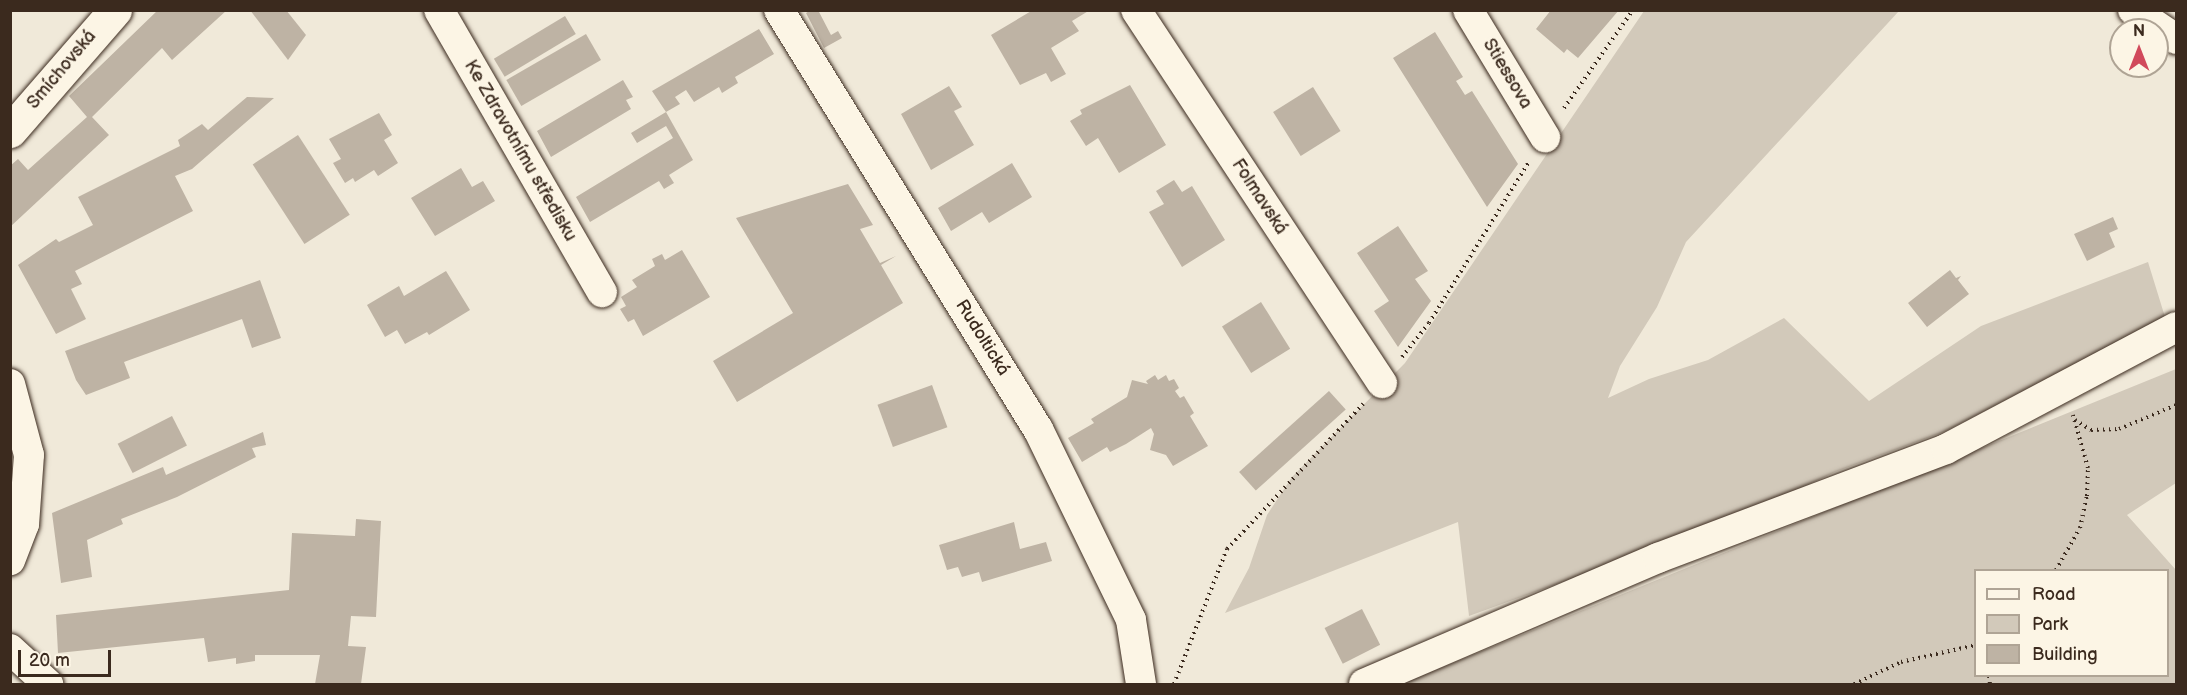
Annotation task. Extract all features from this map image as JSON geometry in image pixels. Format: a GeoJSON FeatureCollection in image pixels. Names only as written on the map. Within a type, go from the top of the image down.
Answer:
{"type":"FeatureCollection","features":[{"type":"Feature","properties":{"kind":"street","name":"Smíchovská"},"geometry":{"type":"LineString","coordinates":[[10,131],[115,10]]}},
{"type":"Feature","properties":{"kind":"street","name":"Ke Zdravotnímu středisku"},"geometry":{"type":"LineString","coordinates":[[439,10],[602,292]]}},
{"type":"Feature","properties":{"kind":"street","name":"Rudoltická"},"geometry":{"type":"LineString","coordinates":[[779,10],[1038,429],[1131,620],[1141,684]]}},
{"type":"Feature","properties":{"kind":"street","name":"Folmavská"},"geometry":{"type":"LineString","coordinates":[[1136,10],[1382,383]]}},
{"type":"Feature","properties":{"kind":"street","name":"Stiessova"},"geometry":{"type":"LineString","coordinates":[[1468,10],[1545,137]]}},
{"type":"Feature","properties":{"kind":"street"},"geometry":{"type":"LineString","coordinates":[[2133,10],[2176,39]]}},
{"type":"Feature","properties":{"kind":"street"},"geometry":{"type":"LineString","coordinates":[[1364,684],[1648,562],[1946,449],[2065,389],[2176,327]]}},
{"type":"Feature","properties":{"kind":"street"},"geometry":{"type":"LineString","coordinates":[[10,384],[29,455],[24,524],[10,560]]}},
{"type":"Feature","properties":{"kind":"street"},"geometry":{"type":"LineString","coordinates":[[10,649],[48,684]]}},
{"type":"Feature","properties":{"kind":"path"},"geometry":{"type":"LineString","coordinates":[[2057,569],[2080,528],[2088,468],[2065,389]]}},
{"type":"Feature","properties":{"kind":"path"},"geometry":{"type":"LineString","coordinates":[[2074,419],[2091,430],[2119,429],[2176,405]]}},
{"type":"Feature","properties":{"kind":"path"},"geometry":{"type":"LineString","coordinates":[[1854,684],[1901,662],[1974,645]]}},
{"type":"Feature","properties":{"kind":"green space"},"geometry":{"type":"Polygon","coordinates":[[[1644,11],[1899,11],[1686,242],[1657,307],[1620,366],[1608,398],[1649,379],[1708,360],[1784,318],[1869,401],[1981,326],[2148,262],[2165,317],[1946,431],[1835,472],[1737,518],[1469,616],[1458,522],[1225,613],[1249,568],[1267,515],[1292,477],[1405,363],[1644,11]]]}},
{"type":"Feature","properties":{"kind":"green space"},"geometry":{"type":"Polygon","coordinates":[[[2176,369],[2176,483],[2127,515],[2176,570],[2176,684],[1401,684],[2176,369]]]}},
{"type":"Feature","properties":{"kind":"building"},"geometry":{"type":"Polygon","coordinates":[[[158,10],[227,10],[172,60],[162,48],[92,117],[109,135],[10,227],[10,166],[18,159],[28,170],[87,117],[69,96],[158,10]]]}},
{"type":"Feature","properties":{"kind":"building"},"geometry":{"type":"Polygon","coordinates":[[[250,10],[286,10],[306,35],[288,60],[250,10]]]}},
{"type":"Feature","properties":{"kind":"building"},"geometry":{"type":"Polygon","coordinates":[[[818,10],[831,35],[838,31],[842,38],[824,48],[806,13],[818,10]]]}},
{"type":"Feature","properties":{"kind":"building"},"geometry":{"type":"Polygon","coordinates":[[[1033,10],[1090,10],[1072,21],[1079,31],[1051,48],[1066,74],[1051,82],[1046,73],[1020,85],[991,35],[1033,10]]]}},
{"type":"Feature","properties":{"kind":"building"},"geometry":{"type":"Polygon","coordinates":[[[1551,10],[1619,10],[1578,58],[1567,49],[1564,53],[1536,29],[1551,10]]]}},
{"type":"Feature","properties":{"kind":"building"},"geometry":{"type":"Polygon","coordinates":[[[565,16],[576,34],[505,77],[494,59],[565,16]]]}},
{"type":"Feature","properties":{"kind":"building"},"geometry":{"type":"Polygon","coordinates":[[[759,29],[774,54],[735,77],[738,83],[722,93],[719,87],[694,102],[686,90],[675,97],[680,104],[666,112],[652,91],[759,29]]]}},
{"type":"Feature","properties":{"kind":"building"},"geometry":{"type":"Polygon","coordinates":[[[1435,32],[1463,77],[1456,81],[1465,95],[1472,91],[1518,164],[1487,207],[1393,58],[1435,32]]]}},
{"type":"Feature","properties":{"kind":"building"},"geometry":{"type":"Polygon","coordinates":[[[586,34],[601,60],[521,106],[506,80],[586,34]]]}},
{"type":"Feature","properties":{"kind":"building"},"geometry":{"type":"Polygon","coordinates":[[[623,80],[633,97],[626,100],[631,109],[551,157],[537,131],[623,80]]]}},
{"type":"Feature","properties":{"kind":"building"},"geometry":{"type":"Polygon","coordinates":[[[1130,85],[1166,145],[1119,173],[1098,138],[1086,146],[1070,121],[1082,114],[1080,110],[1130,85]]]}},
{"type":"Feature","properties":{"kind":"building"},"geometry":{"type":"Polygon","coordinates":[[[949,86],[962,107],[954,111],[974,145],[931,170],[901,114],[949,86]]]}},
{"type":"Feature","properties":{"kind":"building"},"geometry":{"type":"Polygon","coordinates":[[[1313,87],[1341,131],[1301,156],[1273,112],[1313,87]]]}},
{"type":"Feature","properties":{"kind":"building"},"geometry":{"type":"Polygon","coordinates":[[[247,97],[274,98],[192,169],[175,176],[193,211],[75,271],[82,284],[71,289],[86,319],[56,334],[18,265],[56,239],[59,242],[93,225],[78,197],[180,146],[178,140],[202,124],[208,130],[247,97]]]}},
{"type":"Feature","properties":{"kind":"building"},"geometry":{"type":"Polygon","coordinates":[[[666,112],[693,160],[669,175],[674,183],[664,189],[659,181],[590,222],[576,197],[673,138],[666,126],[637,143],[631,133],[666,112]]]}},
{"type":"Feature","properties":{"kind":"building"},"geometry":{"type":"Polygon","coordinates":[[[379,113],[392,135],[384,140],[398,163],[378,176],[374,170],[355,182],[353,178],[345,183],[333,163],[341,159],[329,139],[379,113]]]}},
{"type":"Feature","properties":{"kind":"building"},"geometry":{"type":"Polygon","coordinates":[[[298,135],[350,215],[304,244],[253,164],[298,135]]]}},
{"type":"Feature","properties":{"kind":"building"},"geometry":{"type":"Polygon","coordinates":[[[1012,163],[1032,197],[989,223],[982,212],[951,231],[938,208],[1012,163]]]}},
{"type":"Feature","properties":{"kind":"building"},"geometry":{"type":"Polygon","coordinates":[[[461,168],[472,187],[483,181],[495,201],[435,236],[411,198],[461,168]]]}},
{"type":"Feature","properties":{"kind":"building"},"geometry":{"type":"Polygon","coordinates":[[[1174,180],[1182,192],[1192,186],[1225,240],[1182,267],[1149,212],[1164,204],[1156,191],[1174,180]]]}},
{"type":"Feature","properties":{"kind":"building"},"geometry":{"type":"Polygon","coordinates":[[[848,184],[873,225],[860,229],[880,263],[896,256],[881,265],[903,303],[737,402],[713,361],[793,313],[736,218],[848,184]]]}},
{"type":"Feature","properties":{"kind":"building"},"geometry":{"type":"Polygon","coordinates":[[[2113,217],[2118,229],[2109,233],[2115,247],[2087,261],[2074,234],[2113,217]]]}},
{"type":"Feature","properties":{"kind":"building"},"geometry":{"type":"Polygon","coordinates":[[[1398,226],[1428,271],[1415,279],[1431,301],[1398,347],[1374,311],[1389,301],[1357,253],[1398,226]]]}},
{"type":"Feature","properties":{"kind":"building"},"geometry":{"type":"Polygon","coordinates":[[[682,250],[710,297],[643,336],[634,319],[628,322],[620,309],[626,306],[621,297],[637,287],[632,280],[655,266],[652,259],[662,254],[665,260],[682,250]]]}},
{"type":"Feature","properties":{"kind":"building"},"geometry":{"type":"Polygon","coordinates":[[[1950,270],[1956,278],[1961,276],[1958,280],[1969,294],[1927,327],[1908,303],[1950,270]]]}},
{"type":"Feature","properties":{"kind":"building"},"geometry":{"type":"Polygon","coordinates":[[[446,271],[470,310],[429,335],[427,332],[405,344],[397,330],[385,337],[367,305],[399,286],[404,296],[446,271]]]}},
{"type":"Feature","properties":{"kind":"building"},"geometry":{"type":"Polygon","coordinates":[[[260,280],[281,338],[252,348],[242,319],[124,362],[130,378],[86,395],[76,380],[65,351],[260,280]]]}},
{"type":"Feature","properties":{"kind":"building"},"geometry":{"type":"Polygon","coordinates":[[[1261,302],[1290,349],[1251,373],[1222,326],[1261,302]]]}},
{"type":"Feature","properties":{"kind":"building"},"geometry":{"type":"Polygon","coordinates":[[[1155,375],[1158,380],[1166,375],[1169,381],[1174,379],[1179,388],[1175,391],[1180,398],[1184,396],[1194,413],[1190,416],[1208,446],[1173,466],[1166,455],[1150,450],[1154,434],[1151,428],[1110,452],[1107,447],[1082,462],[1068,438],[1094,423],[1091,419],[1127,397],[1132,380],[1148,384],[1146,381],[1155,375]]]}},
{"type":"Feature","properties":{"kind":"building"},"geometry":{"type":"Polygon","coordinates":[[[932,385],[947,427],[893,447],[877,405],[932,385]]]}},
{"type":"Feature","properties":{"kind":"building"},"geometry":{"type":"Polygon","coordinates":[[[1329,391],[1346,410],[1256,491],[1239,472],[1329,391]]]}},
{"type":"Feature","properties":{"kind":"building"},"geometry":{"type":"Polygon","coordinates":[[[172,416],[187,445],[133,473],[118,444],[172,416]]]}},
{"type":"Feature","properties":{"kind":"building"},"geometry":{"type":"Polygon","coordinates":[[[263,432],[266,445],[252,448],[256,457],[177,497],[121,519],[123,524],[87,540],[92,577],[61,583],[52,513],[163,467],[166,475],[263,432]]]}},
{"type":"Feature","properties":{"kind":"building"},"geometry":{"type":"Polygon","coordinates":[[[356,519],[381,521],[376,617],[351,616],[348,646],[366,647],[361,684],[315,684],[320,655],[255,655],[255,661],[236,664],[236,658],[208,662],[204,638],[58,653],[56,615],[289,590],[292,533],[355,536],[356,519]]]}},
{"type":"Feature","properties":{"kind":"building"},"geometry":{"type":"Polygon","coordinates":[[[1014,522],[1020,549],[1046,542],[1052,561],[982,582],[979,572],[962,577],[958,567],[947,570],[939,545],[1014,522]]]}},
{"type":"Feature","properties":{"kind":"building"},"geometry":{"type":"Polygon","coordinates":[[[1362,609],[1380,645],[1343,664],[1325,628],[1362,609]]]}}]}
